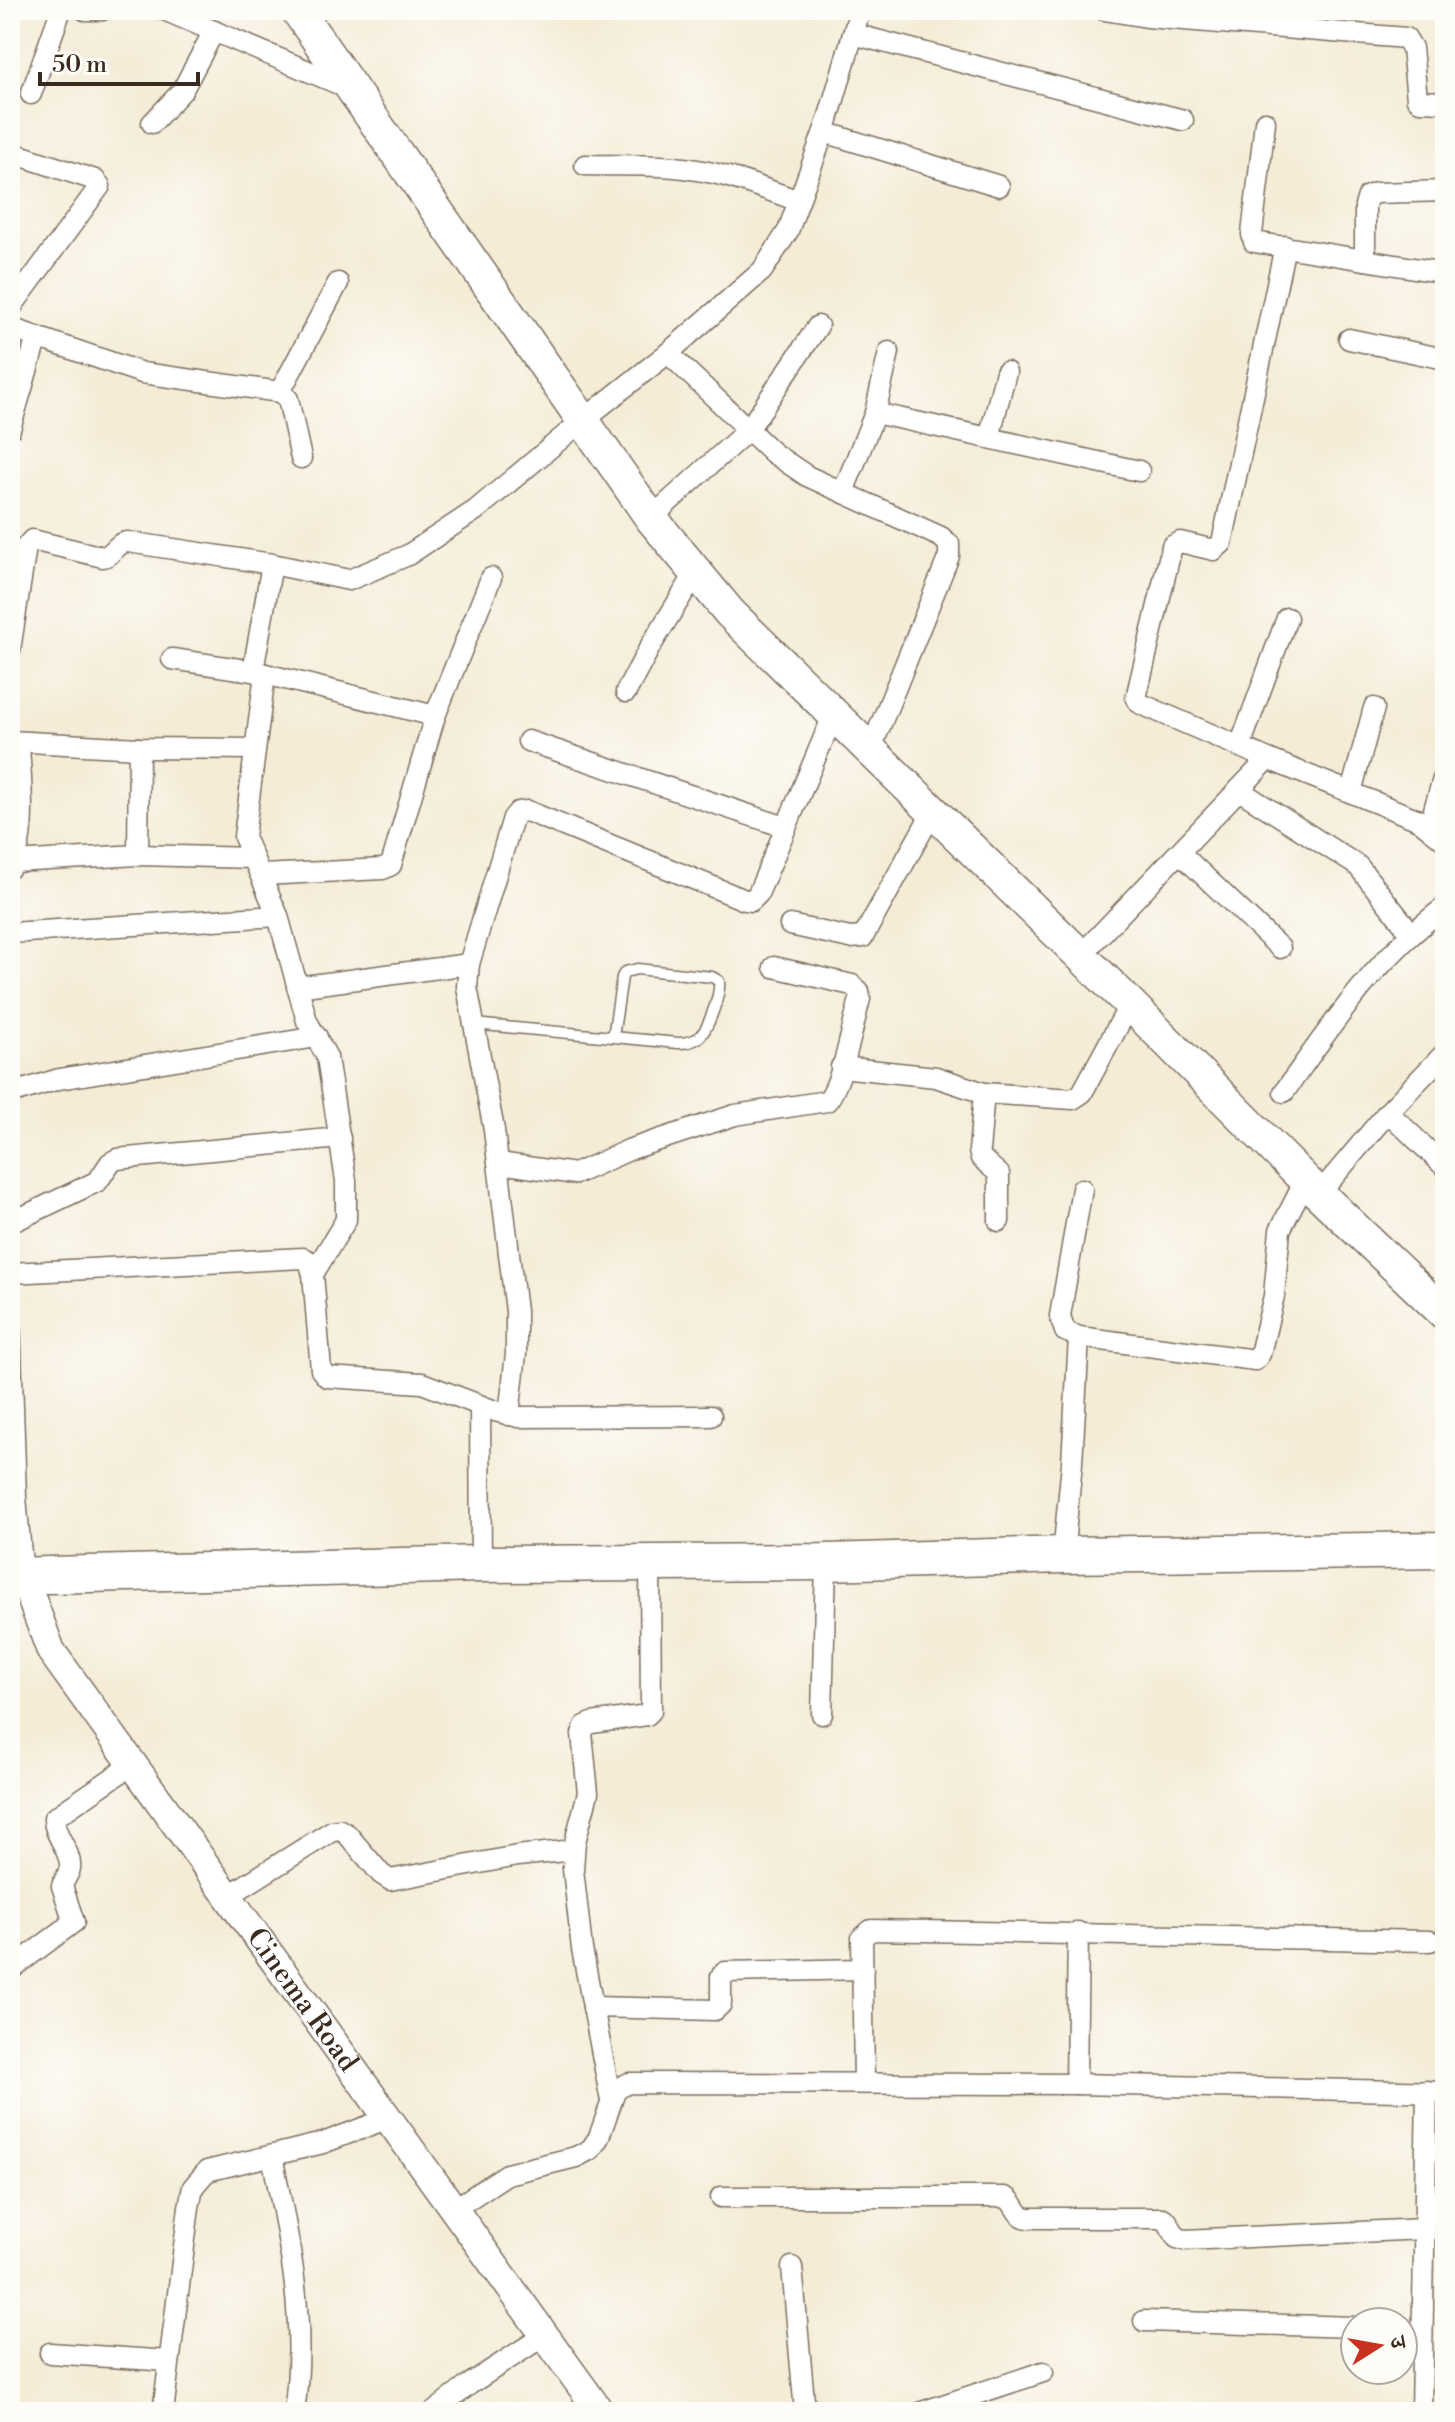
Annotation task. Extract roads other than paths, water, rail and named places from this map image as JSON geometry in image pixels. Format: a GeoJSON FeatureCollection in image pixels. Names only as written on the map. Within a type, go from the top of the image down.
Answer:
{"type":"FeatureCollection","features":[{"type":"Feature","properties":{"kind":"highway"},"geometry":{"type":"LineString","coordinates":[[16,1576],[481,1564],[826,1562],[1063,1555],[1445,1550]]}},
{"type":"Feature","properties":{"kind":"main road"},"geometry":{"type":"LineString","coordinates":[[297,10],[582,421],[695,574],[833,716],[1445,1314]]}},
{"type":"Feature","properties":{"kind":"street"},"geometry":{"type":"LineString","coordinates":[[31,94],[61,10]]}},
{"type":"Feature","properties":{"kind":"street"},"geometry":{"type":"LineString","coordinates":[[85,10],[102,10]]}},
{"type":"Feature","properties":{"kind":"street"},"geometry":{"type":"LineString","coordinates":[[164,10],[350,89]]}},
{"type":"Feature","properties":{"kind":"street"},"geometry":{"type":"LineString","coordinates":[[10,650],[26,547],[32,540],[103,557],[113,553],[120,543],[128,542],[272,564],[342,580],[356,579],[396,562],[476,510],[668,353],[762,271],[778,249],[799,201],[824,132],[860,10]]}},
{"type":"Feature","properties":{"kind":"street"},"geometry":{"type":"LineString","coordinates":[[1104,10],[1147,17],[1267,19],[1406,38],[1412,48],[1417,99],[1445,102]]}},
{"type":"Feature","properties":{"kind":"street"},"geometry":{"type":"LineString","coordinates":[[152,123],[182,91],[214,31]]}},
{"type":"Feature","properties":{"kind":"street"},"geometry":{"type":"LineString","coordinates":[[853,34],[1183,120]]}},
{"type":"Feature","properties":{"kind":"street"},"geometry":{"type":"LineString","coordinates":[[1265,122],[1253,238],[1257,243],[1445,273]]}},
{"type":"Feature","properties":{"kind":"street"},"geometry":{"type":"LineString","coordinates":[[824,132],[999,186]]}},
{"type":"Feature","properties":{"kind":"street"},"geometry":{"type":"LineString","coordinates":[[10,152],[95,180],[100,186],[10,309]]}},
{"type":"Feature","properties":{"kind":"street"},"geometry":{"type":"LineString","coordinates":[[585,165],[671,166],[701,170],[799,201]]}},
{"type":"Feature","properties":{"kind":"street"},"geometry":{"type":"LineString","coordinates":[[1365,260],[1365,206],[1368,196],[1376,193],[1445,191]]}},
{"type":"Feature","properties":{"kind":"street"},"geometry":{"type":"LineString","coordinates":[[1285,246],[1222,543],[1214,550],[1180,542],[1172,546],[1136,698],[1141,704],[1429,827],[1445,841]]}},
{"type":"Feature","properties":{"kind":"street"},"geometry":{"type":"LineString","coordinates":[[280,392],[338,283]]}},
{"type":"Feature","properties":{"kind":"street"},"geometry":{"type":"LineString","coordinates":[[651,518],[748,430],[818,326]]}},
{"type":"Feature","properties":{"kind":"street"},"geometry":{"type":"LineString","coordinates":[[10,328],[142,373],[280,392],[288,399],[301,458]]}},
{"type":"Feature","properties":{"kind":"street"},"geometry":{"type":"LineString","coordinates":[[10,429],[37,337]]}},
{"type":"Feature","properties":{"kind":"street"},"geometry":{"type":"LineString","coordinates":[[1349,339],[1445,359]]}},
{"type":"Feature","properties":{"kind":"street"},"geometry":{"type":"LineString","coordinates":[[843,492],[875,413],[889,352]]}},
{"type":"Feature","properties":{"kind":"street"},"geometry":{"type":"LineString","coordinates":[[668,353],[748,430],[791,466],[946,540],[950,550],[870,751]]}},
{"type":"Feature","properties":{"kind":"street"},"geometry":{"type":"LineString","coordinates":[[989,438],[1006,372]]}},
{"type":"Feature","properties":{"kind":"street"},"geometry":{"type":"LineString","coordinates":[[875,413],[1139,471]]}},
{"type":"Feature","properties":{"kind":"street"},"geometry":{"type":"LineString","coordinates":[[272,564],[259,673],[255,749],[244,830],[245,844],[278,916],[307,1021],[324,1050],[330,1070],[346,1181],[346,1220],[313,1274]]}},
{"type":"Feature","properties":{"kind":"street"},"geometry":{"type":"LineString","coordinates":[[626,692],[695,574]]}},
{"type":"Feature","properties":{"kind":"street"},"geometry":{"type":"LineString","coordinates":[[255,749],[14,742],[15,833],[12,865],[138,855],[258,867],[383,869],[391,865],[435,716],[491,578]]}},
{"type":"Feature","properties":{"kind":"street"},"geometry":{"type":"LineString","coordinates":[[1240,746],[1287,618]]}},
{"type":"Feature","properties":{"kind":"street"},"geometry":{"type":"LineString","coordinates":[[172,659],[259,673],[435,716]]}},
{"type":"Feature","properties":{"kind":"street"},"geometry":{"type":"LineString","coordinates":[[1351,792],[1374,708]]}},
{"type":"Feature","properties":{"kind":"street"},"geometry":{"type":"LineString","coordinates":[[509,1415],[517,1330],[499,1163],[467,987],[469,964],[513,818],[518,812],[527,811],[748,901],[754,900],[833,716]]}},
{"type":"Feature","properties":{"kind":"street"},"geometry":{"type":"LineString","coordinates":[[528,741],[785,827]]}},
{"type":"Feature","properties":{"kind":"street"},"geometry":{"type":"LineString","coordinates":[[138,855],[139,748]]}},
{"type":"Feature","properties":{"kind":"street"},"geometry":{"type":"LineString","coordinates":[[1080,956],[1268,759]]}},
{"type":"Feature","properties":{"kind":"street"},"geometry":{"type":"LineString","coordinates":[[1429,827],[1445,772]]}},
{"type":"Feature","properties":{"kind":"street"},"geometry":{"type":"LineString","coordinates":[[1239,790],[1358,866],[1411,933]]}},
{"type":"Feature","properties":{"kind":"street"},"geometry":{"type":"LineString","coordinates":[[790,925],[850,938],[863,937],[932,813]]}},
{"type":"Feature","properties":{"kind":"street"},"geometry":{"type":"LineString","coordinates":[[1180,853],[1280,948]]}},
{"type":"Feature","properties":{"kind":"street"},"geometry":{"type":"LineString","coordinates":[[1284,1092],[1358,990],[1386,957],[1445,907]]}},
{"type":"Feature","properties":{"kind":"street"},"geometry":{"type":"LineString","coordinates":[[10,933],[278,916]]}},
{"type":"Feature","properties":{"kind":"street"},"geometry":{"type":"LineString","coordinates":[[297,987],[469,964]]}},
{"type":"Feature","properties":{"kind":"street"},"geometry":{"type":"LineString","coordinates":[[499,1163],[581,1173],[631,1149],[735,1115],[827,1101],[841,1067],[860,999],[859,991],[852,985],[774,967]]}},
{"type":"Feature","properties":{"kind":"street"},"geometry":{"type":"LineString","coordinates":[[841,1067],[936,1077],[984,1093],[1068,1100],[1076,1098],[1085,1088],[1130,1004]]}},
{"type":"Feature","properties":{"kind":"street"},"geometry":{"type":"LineString","coordinates":[[10,1094],[59,1079],[317,1037]]}},
{"type":"Feature","properties":{"kind":"street"},"geometry":{"type":"LineString","coordinates":[[1082,1189],[1060,1316],[1065,1331],[1079,1337],[1258,1359],[1274,1296],[1280,1230],[1312,1187],[1445,1054]]}},
{"type":"Feature","properties":{"kind":"street"},"geometry":{"type":"LineString","coordinates":[[984,1093],[979,1151],[981,1158],[999,1174],[999,1221]]}},
{"type":"Feature","properties":{"kind":"street"},"geometry":{"type":"LineString","coordinates":[[1388,1112],[1445,1167]]}},
{"type":"Feature","properties":{"kind":"street"},"geometry":{"type":"LineString","coordinates":[[10,1223],[98,1181],[110,1163],[117,1159],[340,1138]]}},
{"type":"Feature","properties":{"kind":"street"},"geometry":{"type":"LineString","coordinates":[[10,1273],[296,1257],[309,1261],[313,1274],[320,1364],[325,1376],[422,1383],[480,1406],[530,1418],[711,1416]]}},
{"type":"Feature","properties":{"kind":"street"},"geometry":{"type":"LineString","coordinates":[[10,1318],[16,1576]]}},
{"type":"Feature","properties":{"kind":"street"},"geometry":{"type":"LineString","coordinates":[[1063,1555],[1079,1337]]}},
{"type":"Feature","properties":{"kind":"street"},"geometry":{"type":"LineString","coordinates":[[480,1406],[481,1564]]}},
{"type":"Feature","properties":{"kind":"street"},"geometry":{"type":"LineString","coordinates":[[611,2101],[582,1949],[573,1869],[574,1850],[588,1793],[582,1734],[585,1726],[592,1723],[647,1715],[651,1711],[650,1562]]}},
{"type":"Feature","properties":{"kind":"street"},"geometry":{"type":"LineString","coordinates":[[822,1714],[826,1562]]}},
{"type":"Feature","properties":{"kind":"street","name":"Cinema Road"},"geometry":{"type":"LineString","coordinates":[[16,1576],[51,1651],[600,2412]]}},
{"type":"Feature","properties":{"kind":"street"},"geometry":{"type":"LineString","coordinates":[[10,1970],[74,1922],[62,1886],[69,1871],[69,1860],[54,1818],[133,1764]]}},
{"type":"Feature","properties":{"kind":"street"},"geometry":{"type":"LineString","coordinates":[[228,1896],[332,1831],[347,1834],[381,1874],[390,1880],[517,1856],[574,1850]]}},
{"type":"Feature","properties":{"kind":"street"},"geometry":{"type":"LineString","coordinates":[[864,2083],[862,1938],[871,1930],[1430,1941]]}},
{"type":"Feature","properties":{"kind":"street"},"geometry":{"type":"LineString","coordinates":[[1076,2084],[1078,1932]]}},
{"type":"Feature","properties":{"kind":"street"},"geometry":{"type":"LineString","coordinates":[[593,2007],[715,2010],[721,2004],[721,1976],[725,1972],[863,1969]]}},
{"type":"Feature","properties":{"kind":"street"},"geometry":{"type":"LineString","coordinates":[[454,2209],[507,2174],[585,2153],[596,2144],[611,2101],[619,2088],[629,2083],[1076,2084],[1436,2092],[1415,2306]]}},
{"type":"Feature","properties":{"kind":"street"},"geometry":{"type":"LineString","coordinates":[[163,2412],[193,2187],[207,2171],[323,2143],[389,2118]]}},
{"type":"Feature","properties":{"kind":"street"},"geometry":{"type":"LineString","coordinates":[[272,2156],[293,2256],[296,2288],[298,2370],[294,2412]]}},
{"type":"Feature","properties":{"kind":"street"},"geometry":{"type":"LineString","coordinates":[[721,2197],[1004,2197],[1010,2199],[1019,2214],[1028,2218],[1163,2218],[1177,2238],[1185,2240],[1424,2229]]}},
{"type":"Feature","properties":{"kind":"street"},"geometry":{"type":"LineString","coordinates":[[792,2267],[805,2412]]}},
{"type":"Feature","properties":{"kind":"street"},"geometry":{"type":"LineString","coordinates":[[1144,2321],[1339,2327]]}},
{"type":"Feature","properties":{"kind":"street"},"geometry":{"type":"LineString","coordinates":[[434,2412],[470,2384],[545,2335]]}},
{"type":"Feature","properties":{"kind":"street"},"geometry":{"type":"LineString","coordinates":[[50,2353],[169,2361]]}},
{"type":"Feature","properties":{"kind":"street"},"geometry":{"type":"LineString","coordinates":[[922,2412],[1043,2372]]}},
{"type":"Feature","properties":{"kind":"street"},"geometry":{"type":"LineString","coordinates":[[1418,2386],[1421,2412]]}},
{"type":"Feature","properties":{"kind":"lane"},"geometry":{"type":"LineString","coordinates":[[473,1024],[613,1037],[678,1043],[697,1039],[705,1031],[720,991],[719,981],[712,977],[645,970],[625,972],[613,1037]]}}]}
